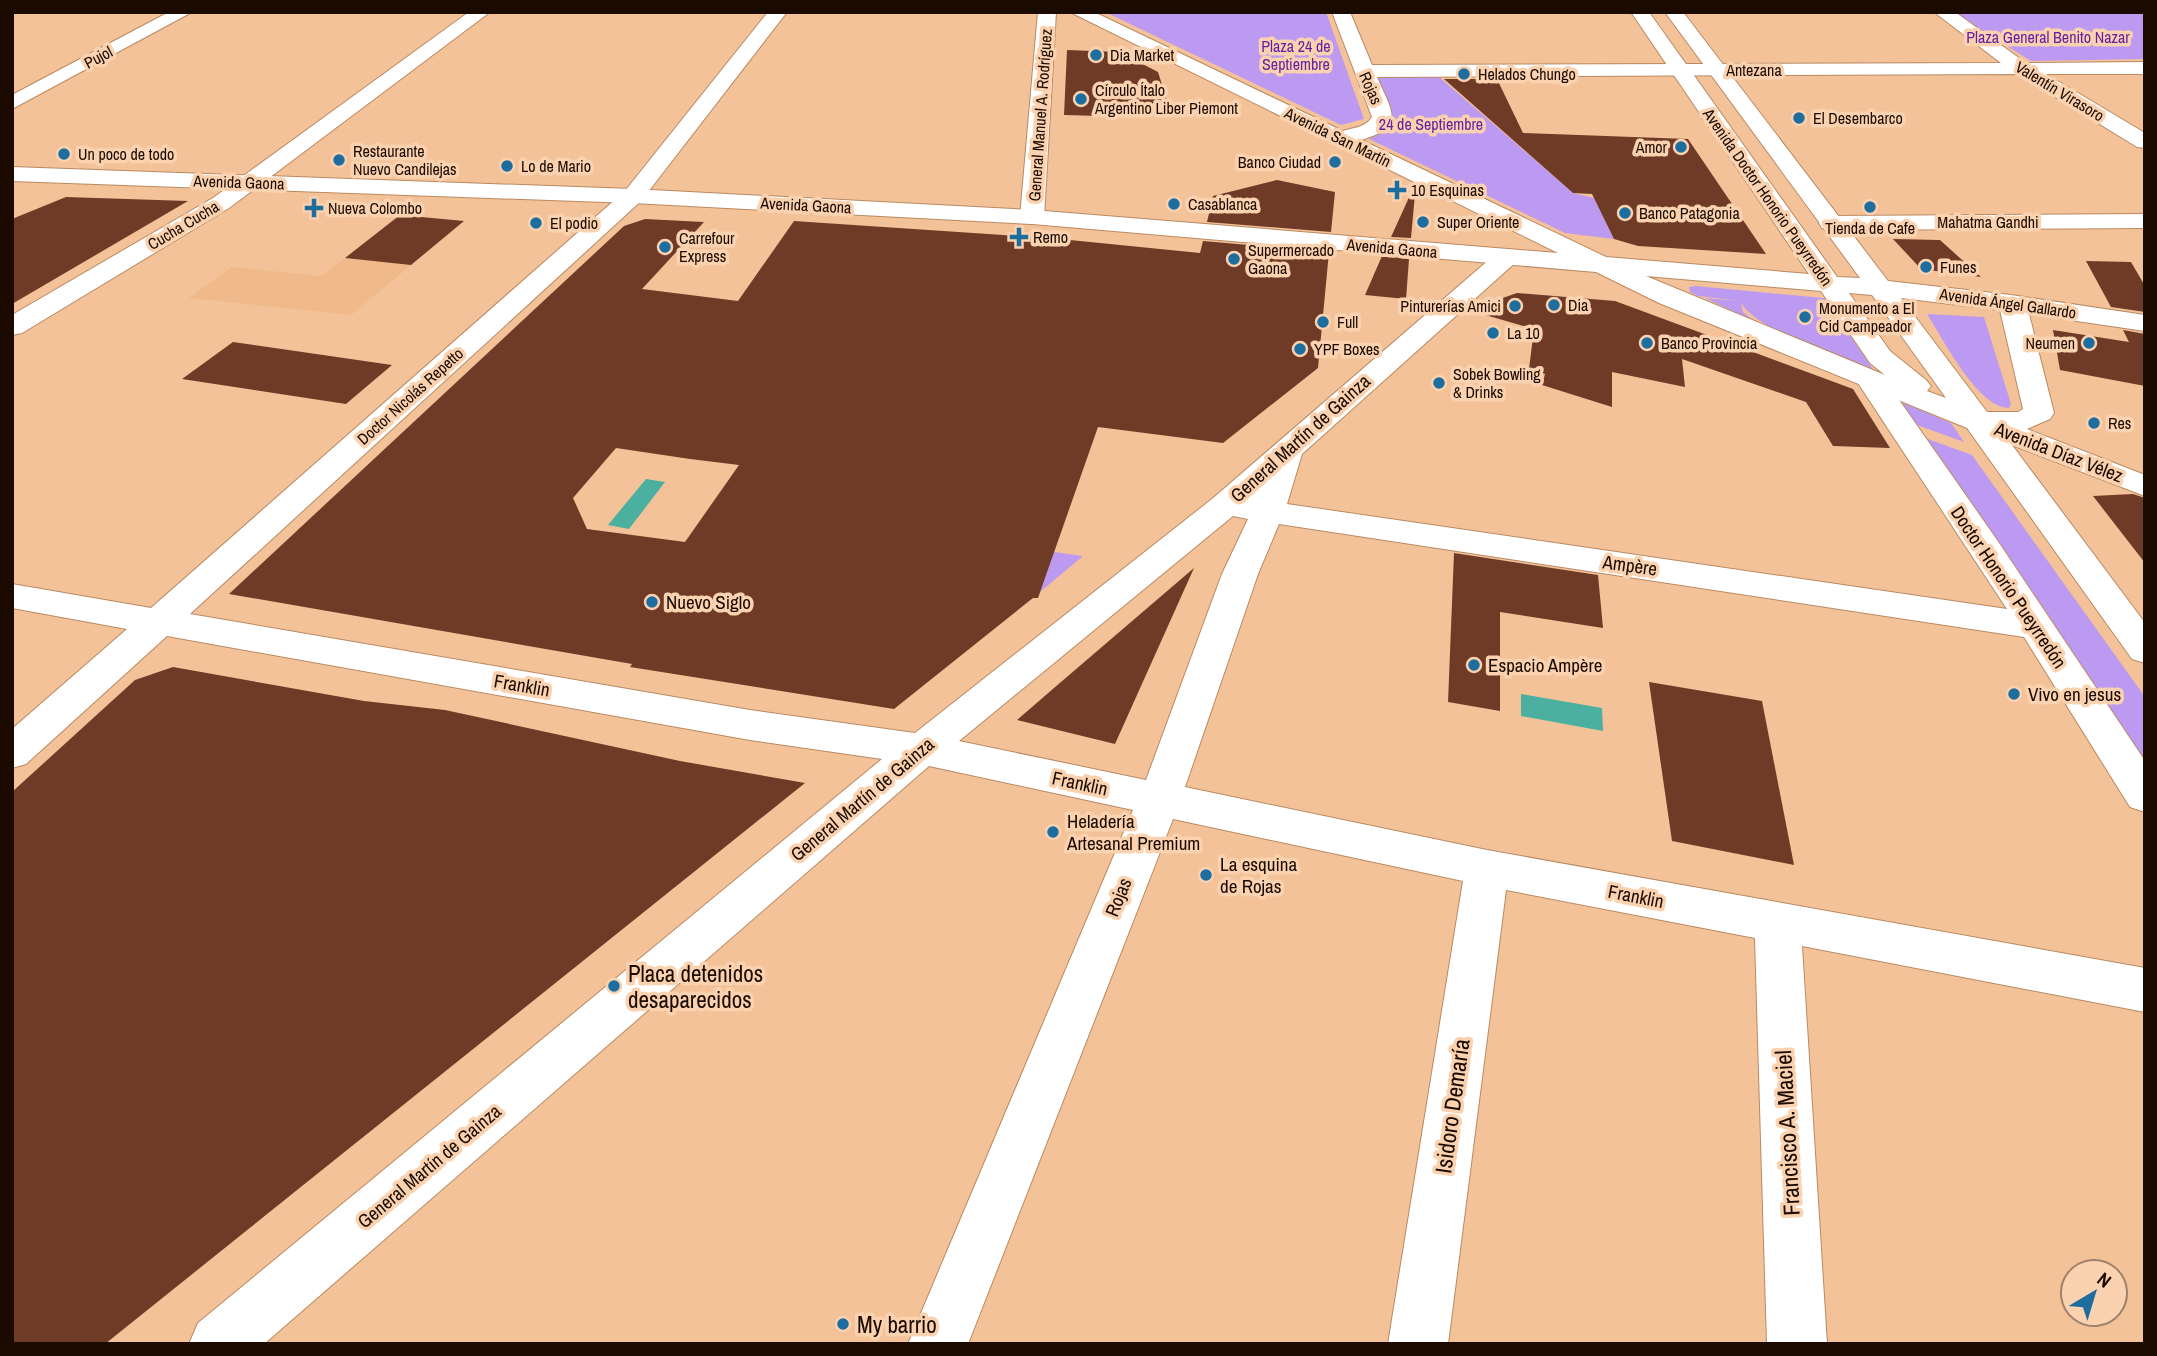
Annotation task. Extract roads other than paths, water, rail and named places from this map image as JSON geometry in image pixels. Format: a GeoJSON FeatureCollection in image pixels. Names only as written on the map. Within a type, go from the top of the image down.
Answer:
{"type":"FeatureCollection","features":[{"type":"Feature","properties":{"kind":"street","name":"Pujol"},"geometry":{"type":"LineString","coordinates":[[12,103],[183,12]]}},
{"type":"Feature","properties":{"kind":"street","name":"Cucha Cucha"},"geometry":{"type":"LineString","coordinates":[[12,327],[221,203],[481,12]]}},
{"type":"Feature","properties":{"kind":"street","name":"Doctor Nicolás Repetto"},"geometry":{"type":"LineString","coordinates":[[12,753],[633,196],[778,12]]}},
{"type":"Feature","properties":{"kind":"street","name":"General Manuel A. Rodríguez"},"geometry":{"type":"LineString","coordinates":[[1032,217],[1047,12]]}},
{"type":"Feature","properties":{"kind":"street","name":"Avenida San Martín"},"geometry":{"type":"LineString","coordinates":[[1079,12],[1597,264]]}},
{"type":"Feature","properties":{"kind":"street","name":"Rojas"},"geometry":{"type":"LineString","coordinates":[[1341,12],[1383,117],[1381,124],[1371,130],[1342,139]]}},
{"type":"Feature","properties":{"kind":"street","name":"Avenida Doctor Honorio Pueyrredón"},"geometry":{"type":"LineString","coordinates":[[1640,12],[1880,357],[1913,384],[1974,419]]}},
{"type":"Feature","properties":{"kind":"street","name":"Avenida Doctor Honorio Pueyrredón"},"geometry":{"type":"LineString","coordinates":[[1674,12],[2145,650]]}},
{"type":"Feature","properties":{"kind":"street","name":"Valentín Virasoro"},"geometry":{"type":"LineString","coordinates":[[1943,12],[2021,68],[2145,142]]}},
{"type":"Feature","properties":{"kind":"street","name":"Antezana"},"geometry":{"type":"LineString","coordinates":[[1363,71],[2145,68]]}},
{"type":"Feature","properties":{"kind":"street","name":"Avenida Gaona"},"geometry":{"type":"LineString","coordinates":[[12,174],[633,196],[1032,217],[1829,284]]}},
{"type":"Feature","properties":{"kind":"street"},"geometry":{"type":"LineString","coordinates":[[1504,218],[1522,236],[1520,245],[1507,257]]}},
{"type":"Feature","properties":{"kind":"street","name":"Mahatma Gandhi"},"geometry":{"type":"LineString","coordinates":[[1831,223],[2145,220]]}},
{"type":"Feature","properties":{"kind":"street","name":"General Martín de Gainza"},"geometry":{"type":"LineString","coordinates":[[219,1344],[922,749],[1224,506],[1507,257]]}},
{"type":"Feature","properties":{"kind":"street","name":"Avenida Gaona"},"geometry":{"type":"LineString","coordinates":[[1597,264],[1668,297],[1974,419]]}},
{"type":"Feature","properties":{"kind":"street","name":"Avenida Ángel Gallardo"},"geometry":{"type":"LineString","coordinates":[[1829,284],[2011,303],[2145,323]]}},
{"type":"Feature","properties":{"kind":"street"},"geometry":{"type":"LineString","coordinates":[[1974,419],[2024,421],[2039,413],[2019,324],[2011,303]]}},
{"type":"Feature","properties":{"kind":"street","name":"Doctor Honorio Pueyrredón"},"geometry":{"type":"LineString","coordinates":[[1871,380],[1927,469],[2036,626],[2145,795]]}},
{"type":"Feature","properties":{"kind":"street","name":"Avenida Díaz Vélez"},"geometry":{"type":"LineString","coordinates":[[1974,419],[2145,486]]}},
{"type":"Feature","properties":{"kind":"street","name":"Rojas"},"geometry":{"type":"LineString","coordinates":[[938,1344],[1172,767],[1240,574],[1268,512],[1288,447]]}},
{"type":"Feature","properties":{"kind":"street","name":"Ampère"},"geometry":{"type":"LineString","coordinates":[[1224,506],[2036,626]]}},
{"type":"Feature","properties":{"kind":"street","name":"Franklin"},"geometry":{"type":"LineString","coordinates":[[12,596],[750,725],[922,749],[1487,868],[2145,990]]}},
{"type":"Feature","properties":{"kind":"street","name":"Isidoro Demaría"},"geometry":{"type":"LineString","coordinates":[[1418,1344],[1487,868]]}},
{"type":"Feature","properties":{"kind":"street","name":"Francisco A. Maciel"},"geometry":{"type":"LineString","coordinates":[[1777,923],[1797,1344]]}},
{"type":"Feature","properties":{"kind":"water"},"geometry":{"type":"Polygon","coordinates":[[[646,479],[665,482],[629,529],[608,525],[646,479]]]}},
{"type":"Feature","properties":{"kind":"water"},"geometry":{"type":"Polygon","coordinates":[[[1521,694],[1602,708],[1603,731],[1521,716],[1521,694]]]}},
{"type":"Feature","properties":{"kind":"place","name":"Dia Market"},"geometry":{"type":"Point","coordinates":[1096,55]}},
{"type":"Feature","properties":{"kind":"place","name":"Helados Chungo"},"geometry":{"type":"Point","coordinates":[1464,74]}},
{"type":"Feature","properties":{"kind":"place","name":"Círculo Ítalo Argentino Liber Piemont"},"geometry":{"type":"Point","coordinates":[1081,99]}},
{"type":"Feature","properties":{"kind":"place","name":"El Desembarco"},"geometry":{"type":"Point","coordinates":[1799,118]}},
{"type":"Feature","properties":{"kind":"place","name":"Amor"},"geometry":{"type":"Point","coordinates":[1681,147]}},
{"type":"Feature","properties":{"kind":"place","name":"Un poco de todo"},"geometry":{"type":"Point","coordinates":[64,154]}},
{"type":"Feature","properties":{"kind":"place","name":"Restaurante Nuevo Candilejas"},"geometry":{"type":"Point","coordinates":[339,160]}},
{"type":"Feature","properties":{"kind":"place","name":"Banco Ciudad"},"geometry":{"type":"Point","coordinates":[1335,162]}},
{"type":"Feature","properties":{"kind":"place","name":"Lo de Mario"},"geometry":{"type":"Point","coordinates":[507,166]}},
{"type":"Feature","properties":{"kind":"place","name":"10 Esquinas"},"geometry":{"type":"Point","coordinates":[1397,190]}},
{"type":"Feature","properties":{"kind":"place","name":"Casablanca"},"geometry":{"type":"Point","coordinates":[1174,204]}},
{"type":"Feature","properties":{"kind":"place","name":"Tienda de Cafe"},"geometry":{"type":"Point","coordinates":[1870,207]}},
{"type":"Feature","properties":{"kind":"place","name":"Nueva Colombo"},"geometry":{"type":"Point","coordinates":[314,208]}},
{"type":"Feature","properties":{"kind":"place","name":"Banco Patagonia"},"geometry":{"type":"Point","coordinates":[1625,213]}},
{"type":"Feature","properties":{"kind":"place","name":"Super Oriente"},"geometry":{"type":"Point","coordinates":[1423,222]}},
{"type":"Feature","properties":{"kind":"place","name":"El podio"},"geometry":{"type":"Point","coordinates":[536,223]}},
{"type":"Feature","properties":{"kind":"place","name":"Remo"},"geometry":{"type":"Point","coordinates":[1019,237]}},
{"type":"Feature","properties":{"kind":"place","name":"Carrefour Express"},"geometry":{"type":"Point","coordinates":[665,247]}},
{"type":"Feature","properties":{"kind":"place","name":"Supermercado Gaona"},"geometry":{"type":"Point","coordinates":[1234,259]}},
{"type":"Feature","properties":{"kind":"place","name":"Funes"},"geometry":{"type":"Point","coordinates":[1926,267]}},
{"type":"Feature","properties":{"kind":"place","name":"Dia"},"geometry":{"type":"Point","coordinates":[1554,305]}},
{"type":"Feature","properties":{"kind":"place","name":"Pinturerías Amici"},"geometry":{"type":"Point","coordinates":[1515,306]}},
{"type":"Feature","properties":{"kind":"place","name":"Monumento a El Cid Campeador"},"geometry":{"type":"Point","coordinates":[1805,317]}},
{"type":"Feature","properties":{"kind":"place","name":"Full"},"geometry":{"type":"Point","coordinates":[1323,322]}},
{"type":"Feature","properties":{"kind":"place","name":"La 10"},"geometry":{"type":"Point","coordinates":[1493,333]}},
{"type":"Feature","properties":{"kind":"place","name":"Banco Provincia"},"geometry":{"type":"Point","coordinates":[1647,343]}},
{"type":"Feature","properties":{"kind":"place","name":"Neumen"},"geometry":{"type":"Point","coordinates":[2089,343]}},
{"type":"Feature","properties":{"kind":"place","name":"YPF Boxes"},"geometry":{"type":"Point","coordinates":[1300,349]}},
{"type":"Feature","properties":{"kind":"place","name":"Sobek Bowling & Drinks"},"geometry":{"type":"Point","coordinates":[1439,383]}},
{"type":"Feature","properties":{"kind":"place","name":"Res"},"geometry":{"type":"Point","coordinates":[2094,423]}},
{"type":"Feature","properties":{"kind":"place","name":"Nuevo Siglo"},"geometry":{"type":"Point","coordinates":[652,602]}},
{"type":"Feature","properties":{"kind":"place","name":"Espacio Ampère"},"geometry":{"type":"Point","coordinates":[1474,665]}},
{"type":"Feature","properties":{"kind":"place","name":"Vivo en jesus"},"geometry":{"type":"Point","coordinates":[2014,694]}},
{"type":"Feature","properties":{"kind":"place","name":"Heladería Artesanal Premium"},"geometry":{"type":"Point","coordinates":[1053,832]}},
{"type":"Feature","properties":{"kind":"place","name":"La esquina de Rojas"},"geometry":{"type":"Point","coordinates":[1206,875]}},
{"type":"Feature","properties":{"kind":"place","name":"Placa detenidos desaparecidos"},"geometry":{"type":"Point","coordinates":[614,986]}},
{"type":"Feature","properties":{"kind":"place","name":"My barrio"},"geometry":{"type":"Point","coordinates":[843,1324]}},
{"type":"Feature","properties":{"kind":"park label","name":"Plaza General Benito Nazar"},"geometry":{"type":"Point","coordinates":[2048,37]}},
{"type":"Feature","properties":{"kind":"park label","name":"Plaza 24 de Septiembre"},"geometry":{"type":"Point","coordinates":[1296,55]}},
{"type":"Feature","properties":{"kind":"park label","name":"24 de Septiembre"},"geometry":{"type":"Point","coordinates":[1431,124]}}]}
